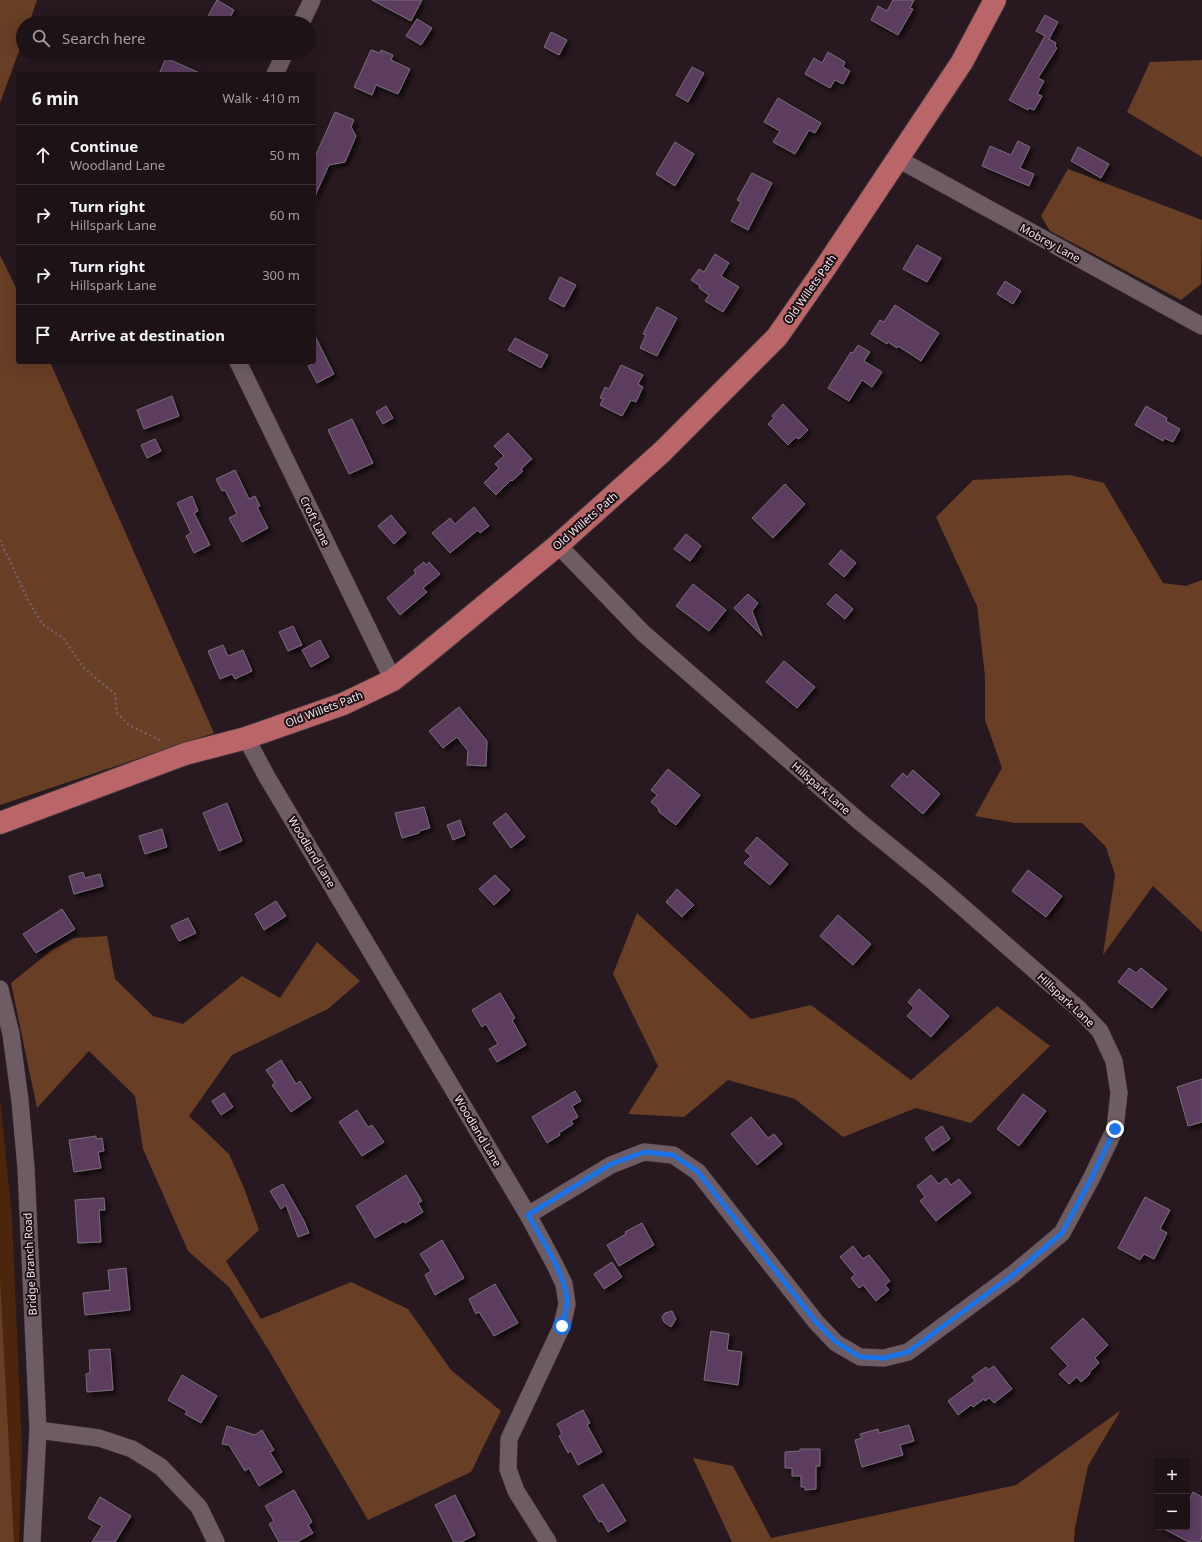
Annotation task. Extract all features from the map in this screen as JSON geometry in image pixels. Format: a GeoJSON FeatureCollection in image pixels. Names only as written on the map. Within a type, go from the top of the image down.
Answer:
{"type":"FeatureCollection","features":[{"type":"Feature","properties":{"kind":"main road","name":"Old Willets Path"},"geometry":{"type":"LineString","coordinates":[[0,823],[190,753],[246,738],[343,704],[393,680],[558,545],[662,452],[777,337],[962,62],[995,0]]}},
{"type":"Feature","properties":{"kind":"street"},"geometry":{"type":"LineString","coordinates":[[304,16],[312,0]]}},
{"type":"Feature","properties":{"kind":"street"},"geometry":{"type":"LineString","coordinates":[[276,72],[282,60]]}},
{"type":"Feature","properties":{"kind":"street","name":"Mobrey Lane"},"geometry":{"type":"LineString","coordinates":[[898,159],[1202,326]]}},
{"type":"Feature","properties":{"kind":"street","name":"Croft Lane"},"geometry":{"type":"LineString","coordinates":[[239,364],[393,680]]}},
{"type":"Feature","properties":{"kind":"street","name":"Hillspark Lane"},"geometry":{"type":"LineString","coordinates":[[528,1215],[611,1164],[644,1152],[673,1155],[698,1172],[816,1322],[836,1342],[860,1357],[884,1358],[908,1352],[1014,1274],[1062,1233],[1092,1177],[1115,1129],[1119,1093],[1114,1061],[1100,1031],[1079,1009],[941,888],[860,822],[643,633],[558,545]]}},
{"type":"Feature","properties":{"kind":"street","name":"Woodland Lane"},"geometry":{"type":"LineString","coordinates":[[246,738],[275,790],[528,1215],[564,1284],[567,1304],[562,1326],[509,1439],[508,1469],[516,1491],[548,1542]]}},
{"type":"Feature","properties":{"kind":"street","name":"Bridge Branch Road"},"geometry":{"type":"LineString","coordinates":[[0,989],[11,1034],[20,1101],[26,1168],[38,1430],[32,1542]]}},
{"type":"Feature","properties":{"kind":"street"},"geometry":{"type":"LineString","coordinates":[[38,1430],[99,1438],[132,1449],[156,1463],[199,1508],[216,1542]]}},
{"type":"Feature","properties":{"kind":"path"},"geometry":{"type":"LineString","coordinates":[[0,540],[28,600],[42,624],[63,638],[84,668],[115,694],[117,713],[128,725],[147,735],[190,753]]}},
{"type":"Feature","properties":{"kind":"shaded area"},"geometry":{"type":"Polygon","coordinates":[[[0,0],[37,0],[31,16],[16,16],[16,59],[0,103],[0,0]]]}},
{"type":"Feature","properties":{"kind":"shaded area"},"geometry":{"type":"Polygon","coordinates":[[[1202,60],[1202,157],[1127,112],[1150,62],[1202,60]]]}},
{"type":"Feature","properties":{"kind":"shaded area"},"geometry":{"type":"Polygon","coordinates":[[[1068,169],[1202,220],[1201,284],[1181,300],[1050,231],[1041,216],[1068,169]]]}},
{"type":"Feature","properties":{"kind":"shaded area"},"geometry":{"type":"Polygon","coordinates":[[[0,255],[16,288],[16,364],[51,364],[214,733],[0,805],[0,255]]]}},
{"type":"Feature","properties":{"kind":"shaded area"},"geometry":{"type":"Polygon","coordinates":[[[1070,475],[1104,483],[1163,583],[1186,586],[1202,580],[1202,932],[1153,886],[1103,955],[1115,875],[1106,847],[1082,823],[1015,823],[975,816],[1002,768],[985,720],[985,676],[977,606],[936,517],[973,480],[1070,475]]]}},
{"type":"Feature","properties":{"kind":"shaded area"},"geometry":{"type":"Polygon","coordinates":[[[637,913],[751,1019],[811,1005],[911,1080],[997,1006],[1050,1046],[971,1123],[916,1108],[843,1137],[795,1099],[728,1080],[684,1117],[628,1114],[658,1066],[613,974],[637,913]]]}},
{"type":"Feature","properties":{"kind":"shaded area"},"geometry":{"type":"Polygon","coordinates":[[[107,936],[115,979],[153,1016],[183,1024],[242,976],[280,998],[317,942],[360,981],[328,1009],[232,1055],[189,1116],[229,1154],[244,1188],[259,1230],[226,1261],[261,1319],[351,1282],[408,1309],[451,1370],[501,1411],[471,1472],[368,1520],[268,1349],[229,1287],[188,1251],[143,1149],[135,1096],[89,1051],[37,1108],[11,983],[52,950],[74,938],[107,936]]]}},
{"type":"Feature","properties":{"kind":"shaded area"},"geometry":{"type":"Polygon","coordinates":[[[0,1097],[12,1219],[22,1448],[19,1542],[0,1542],[0,1097]]]}},
{"type":"Feature","properties":{"kind":"shaded area"},"geometry":{"type":"Polygon","coordinates":[[[0,1279],[14,1542],[0,1542],[0,1279]]]}},
{"type":"Feature","properties":{"kind":"shaded area"},"geometry":{"type":"Polygon","coordinates":[[[1121,1410],[1088,1466],[1075,1528],[1074,1542],[732,1542],[693,1458],[733,1466],[771,1538],[1016,1485],[1121,1410]]]}},
{"type":"Feature","properties":{"kind":"building"},"geometry":{"type":"Polygon","coordinates":[[[217,0],[234,10],[231,16],[208,16],[217,0]]]}},
{"type":"Feature","properties":{"kind":"building"},"geometry":{"type":"Polygon","coordinates":[[[372,0],[422,0],[411,21],[372,0]]]}},
{"type":"Feature","properties":{"kind":"building"},"geometry":{"type":"Polygon","coordinates":[[[893,0],[914,0],[910,8],[913,9],[898,35],[871,20],[878,6],[887,11],[893,0]]]}},
{"type":"Feature","properties":{"kind":"building"},"geometry":{"type":"Polygon","coordinates":[[[1045,15],[1058,22],[1049,39],[1056,43],[1055,46],[1057,48],[1038,78],[1044,81],[1037,94],[1042,96],[1034,110],[1029,108],[1028,110],[1009,100],[1045,36],[1036,31],[1045,15]]]}},
{"type":"Feature","properties":{"kind":"building"},"geometry":{"type":"Polygon","coordinates":[[[417,19],[432,28],[421,45],[406,36],[417,19]]]}},
{"type":"Feature","properties":{"kind":"building"},"geometry":{"type":"Polygon","coordinates":[[[551,32],[567,40],[559,55],[544,47],[551,32]]]}},
{"type":"Feature","properties":{"kind":"building"},"geometry":{"type":"Polygon","coordinates":[[[371,50],[380,53],[381,50],[393,55],[391,60],[410,69],[398,94],[376,85],[372,95],[354,87],[371,50]]]}},
{"type":"Feature","properties":{"kind":"building"},"geometry":{"type":"Polygon","coordinates":[[[828,52],[845,62],[843,67],[850,71],[843,84],[835,80],[830,88],[805,74],[814,58],[822,63],[828,52]]]}},
{"type":"Feature","properties":{"kind":"building"},"geometry":{"type":"Polygon","coordinates":[[[165,60],[170,60],[198,72],[160,72],[165,60]]]}},
{"type":"Feature","properties":{"kind":"building"},"geometry":{"type":"Polygon","coordinates":[[[692,67],[704,73],[688,102],[676,95],[692,67]]]}},
{"type":"Feature","properties":{"kind":"building"},"geometry":{"type":"Polygon","coordinates":[[[778,98],[821,123],[815,133],[809,130],[795,154],[773,142],[780,131],[764,122],[778,98]]]}},
{"type":"Feature","properties":{"kind":"building"},"geometry":{"type":"Polygon","coordinates":[[[335,112],[354,120],[351,127],[356,136],[345,162],[329,165],[316,194],[316,155],[335,112]]]}},
{"type":"Feature","properties":{"kind":"building"},"geometry":{"type":"Polygon","coordinates":[[[1018,141],[1030,147],[1020,168],[1034,174],[1029,186],[982,166],[990,146],[1011,155],[1018,141]]]}},
{"type":"Feature","properties":{"kind":"building"},"geometry":{"type":"Polygon","coordinates":[[[675,142],[694,154],[675,186],[656,174],[675,142]]]}},
{"type":"Feature","properties":{"kind":"building"},"geometry":{"type":"Polygon","coordinates":[[[1078,147],[1109,164],[1101,178],[1071,161],[1078,147]]]}},
{"type":"Feature","properties":{"kind":"building"},"geometry":{"type":"Polygon","coordinates":[[[752,173],[772,183],[748,230],[731,221],[741,202],[737,200],[752,173]]]}},
{"type":"Feature","properties":{"kind":"building"},"geometry":{"type":"Polygon","coordinates":[[[917,245],[941,258],[927,282],[903,269],[917,245]]]}},
{"type":"Feature","properties":{"kind":"building"},"geometry":{"type":"Polygon","coordinates":[[[715,254],[729,263],[721,276],[739,287],[723,312],[705,301],[709,295],[691,280],[699,269],[704,272],[715,254]]]}},
{"type":"Feature","properties":{"kind":"building"},"geometry":{"type":"Polygon","coordinates":[[[560,277],[576,285],[564,307],[549,299],[560,277]]]}},
{"type":"Feature","properties":{"kind":"building"},"geometry":{"type":"Polygon","coordinates":[[[1005,281],[1021,291],[1013,304],[997,294],[1005,281]]]}},
{"type":"Feature","properties":{"kind":"building"},"geometry":{"type":"Polygon","coordinates":[[[895,305],[939,333],[921,361],[898,346],[897,348],[888,342],[887,344],[871,334],[880,320],[884,322],[895,305]]]}},
{"type":"Feature","properties":{"kind":"building"},"geometry":{"type":"Polygon","coordinates":[[[657,307],[677,318],[657,356],[640,348],[646,335],[643,334],[657,307]]]}},
{"type":"Feature","properties":{"kind":"building"},"geometry":{"type":"Polygon","coordinates":[[[316,338],[334,374],[317,383],[308,366],[316,364],[316,338]]]}},
{"type":"Feature","properties":{"kind":"building"},"geometry":{"type":"Polygon","coordinates":[[[515,338],[548,355],[541,368],[508,350],[515,338]]]}},
{"type":"Feature","properties":{"kind":"building"},"geometry":{"type":"Polygon","coordinates":[[[858,345],[870,352],[864,361],[882,372],[872,387],[862,380],[849,401],[828,388],[851,352],[853,353],[858,345]]]}},
{"type":"Feature","properties":{"kind":"building"},"geometry":{"type":"Polygon","coordinates":[[[621,365],[643,375],[638,384],[643,387],[636,402],[631,400],[622,416],[600,405],[603,399],[600,398],[605,387],[609,389],[621,365]]]}},
{"type":"Feature","properties":{"kind":"building"},"geometry":{"type":"Polygon","coordinates":[[[172,396],[179,416],[144,429],[137,410],[172,396]]]}},
{"type":"Feature","properties":{"kind":"building"},"geometry":{"type":"Polygon","coordinates":[[[783,404],[808,430],[799,439],[796,437],[788,445],[768,424],[774,418],[772,416],[783,404]]]}},
{"type":"Feature","properties":{"kind":"building"},"geometry":{"type":"Polygon","coordinates":[[[386,406],[393,418],[383,424],[376,412],[386,406]]]}},
{"type":"Feature","properties":{"kind":"building"},"geometry":{"type":"Polygon","coordinates":[[[1146,406],[1167,418],[1166,421],[1180,429],[1173,442],[1164,438],[1163,441],[1135,425],[1146,406]]]}},
{"type":"Feature","properties":{"kind":"building"},"geometry":{"type":"Polygon","coordinates":[[[352,419],[373,463],[349,474],[328,430],[352,419]]]}},
{"type":"Feature","properties":{"kind":"building"},"geometry":{"type":"Polygon","coordinates":[[[508,433],[532,459],[521,469],[523,471],[512,481],[511,480],[496,495],[484,483],[499,468],[495,464],[504,456],[494,446],[508,433]]]}},
{"type":"Feature","properties":{"kind":"building"},"geometry":{"type":"Polygon","coordinates":[[[155,439],[161,451],[147,458],[141,445],[155,439]]]}},
{"type":"Feature","properties":{"kind":"building"},"geometry":{"type":"Polygon","coordinates":[[[235,470],[249,499],[255,496],[260,506],[257,507],[268,528],[242,542],[229,518],[237,514],[225,490],[222,491],[216,479],[235,470]]]}},
{"type":"Feature","properties":{"kind":"building"},"geometry":{"type":"Polygon","coordinates":[[[785,484],[805,504],[773,538],[752,518],[785,484]]]}},
{"type":"Feature","properties":{"kind":"building"},"geometry":{"type":"Polygon","coordinates":[[[192,496],[198,511],[194,513],[210,545],[194,553],[186,536],[191,533],[177,503],[192,496]]]}},
{"type":"Feature","properties":{"kind":"building"},"geometry":{"type":"Polygon","coordinates":[[[474,507],[489,526],[480,533],[478,530],[450,553],[432,533],[450,518],[455,524],[474,507]]]}},
{"type":"Feature","properties":{"kind":"building"},"geometry":{"type":"Polygon","coordinates":[[[391,515],[406,533],[394,544],[378,526],[391,515]]]}},
{"type":"Feature","properties":{"kind":"building"},"geometry":{"type":"Polygon","coordinates":[[[686,534],[701,546],[690,561],[674,549],[686,534]]]}},
{"type":"Feature","properties":{"kind":"building"},"geometry":{"type":"Polygon","coordinates":[[[841,550],[856,563],[844,577],[829,564],[841,550]]]}},
{"type":"Feature","properties":{"kind":"building"},"geometry":{"type":"Polygon","coordinates":[[[424,562],[426,565],[429,562],[440,574],[423,588],[427,592],[400,615],[387,598],[416,573],[414,570],[424,562]]]}},
{"type":"Feature","properties":{"kind":"building"},"geometry":{"type":"Polygon","coordinates":[[[693,584],[726,610],[709,631],[676,606],[693,584]]]}},
{"type":"Feature","properties":{"kind":"building"},"geometry":{"type":"Polygon","coordinates":[[[748,594],[758,603],[752,611],[762,636],[734,608],[748,594]]]}},
{"type":"Feature","properties":{"kind":"building"},"geometry":{"type":"Polygon","coordinates":[[[836,594],[853,609],[845,619],[827,604],[836,594]]]}},
{"type":"Feature","properties":{"kind":"building"},"geometry":{"type":"Polygon","coordinates":[[[293,626],[302,645],[288,651],[279,632],[293,626]]]}},
{"type":"Feature","properties":{"kind":"building"},"geometry":{"type":"Polygon","coordinates":[[[320,640],[329,657],[311,667],[302,650],[320,640]]]}},
{"type":"Feature","properties":{"kind":"building"},"geometry":{"type":"Polygon","coordinates":[[[223,645],[228,656],[243,650],[252,671],[235,679],[232,674],[220,679],[208,651],[223,645]]]}},
{"type":"Feature","properties":{"kind":"building"},"geometry":{"type":"Polygon","coordinates":[[[784,661],[815,687],[797,708],[766,682],[784,661]]]}},
{"type":"Feature","properties":{"kind":"building"},"geometry":{"type":"Polygon","coordinates":[[[459,707],[487,741],[486,766],[467,765],[468,751],[457,737],[443,748],[429,731],[459,707]]]}},
{"type":"Feature","properties":{"kind":"building"},"geometry":{"type":"Polygon","coordinates":[[[668,769],[700,795],[676,825],[659,812],[658,808],[651,802],[657,795],[651,790],[668,769]]]}},
{"type":"Feature","properties":{"kind":"building"},"geometry":{"type":"Polygon","coordinates":[[[913,770],[940,794],[923,814],[891,786],[903,773],[907,777],[913,770]]]}},
{"type":"Feature","properties":{"kind":"building"},"geometry":{"type":"Polygon","coordinates":[[[227,803],[242,841],[219,851],[203,813],[227,803]]]}},
{"type":"Feature","properties":{"kind":"building"},"geometry":{"type":"Polygon","coordinates":[[[424,807],[430,828],[402,838],[395,813],[424,807]]]}},
{"type":"Feature","properties":{"kind":"building"},"geometry":{"type":"Polygon","coordinates":[[[506,813],[525,837],[511,848],[493,823],[506,813]]]}},
{"type":"Feature","properties":{"kind":"building"},"geometry":{"type":"Polygon","coordinates":[[[460,820],[465,835],[453,840],[447,825],[460,820]]]}},
{"type":"Feature","properties":{"kind":"building"},"geometry":{"type":"Polygon","coordinates":[[[162,829],[167,847],[145,854],[139,836],[162,829]]]}},
{"type":"Feature","properties":{"kind":"building"},"geometry":{"type":"Polygon","coordinates":[[[757,837],[788,864],[770,885],[744,863],[751,856],[745,851],[757,837]]]}},
{"type":"Feature","properties":{"kind":"building"},"geometry":{"type":"Polygon","coordinates":[[[1028,870],[1062,896],[1046,917],[1012,891],[1028,870]]]}},
{"type":"Feature","properties":{"kind":"building"},"geometry":{"type":"Polygon","coordinates":[[[83,872],[85,878],[100,874],[103,886],[74,894],[69,876],[83,872]]]}},
{"type":"Feature","properties":{"kind":"building"},"geometry":{"type":"Polygon","coordinates":[[[495,875],[510,890],[494,905],[479,889],[495,875]]]}},
{"type":"Feature","properties":{"kind":"building"},"geometry":{"type":"Polygon","coordinates":[[[677,889],[694,905],[682,917],[666,902],[677,889]]]}},
{"type":"Feature","properties":{"kind":"building"},"geometry":{"type":"Polygon","coordinates":[[[276,901],[286,916],[264,930],[255,914],[276,901]]]}},
{"type":"Feature","properties":{"kind":"building"},"geometry":{"type":"Polygon","coordinates":[[[62,909],[75,929],[36,953],[23,934],[62,909]]]}},
{"type":"Feature","properties":{"kind":"building"},"geometry":{"type":"Polygon","coordinates":[[[838,915],[871,944],[853,965],[820,936],[838,915]]]}},
{"type":"Feature","properties":{"kind":"building"},"geometry":{"type":"Polygon","coordinates":[[[188,918],[196,933],[179,941],[171,926],[188,918]]]}},
{"type":"Feature","properties":{"kind":"building"},"geometry":{"type":"Polygon","coordinates":[[[1129,968],[1136,973],[1141,968],[1167,989],[1152,1008],[1118,982],[1129,968]]]}},
{"type":"Feature","properties":{"kind":"building"},"geometry":{"type":"Polygon","coordinates":[[[919,989],[949,1016],[931,1037],[907,1016],[914,1008],[908,1002],[919,989]]]}},
{"type":"Feature","properties":{"kind":"building"},"geometry":{"type":"Polygon","coordinates":[[[500,993],[515,1018],[512,1020],[526,1045],[497,1062],[489,1049],[498,1044],[486,1024],[482,1027],[472,1010],[500,993]]]}},
{"type":"Feature","properties":{"kind":"building"},"geometry":{"type":"Polygon","coordinates":[[[281,1060],[296,1084],[300,1081],[311,1098],[291,1112],[272,1085],[275,1083],[266,1070],[281,1060]]]}},
{"type":"Feature","properties":{"kind":"building"},"geometry":{"type":"Polygon","coordinates":[[[1202,1079],[1202,1122],[1188,1126],[1177,1087],[1202,1079]]]}},
{"type":"Feature","properties":{"kind":"building"},"geometry":{"type":"Polygon","coordinates":[[[575,1091],[581,1101],[572,1106],[578,1117],[571,1121],[573,1124],[559,1133],[560,1135],[547,1143],[532,1117],[575,1091]]]}},
{"type":"Feature","properties":{"kind":"building"},"geometry":{"type":"Polygon","coordinates":[[[224,1093],[233,1107],[221,1115],[212,1101],[224,1093]]]}},
{"type":"Feature","properties":{"kind":"building"},"geometry":{"type":"Polygon","coordinates":[[[1023,1094],[1046,1111],[1019,1146],[997,1129],[1023,1094]]]}},
{"type":"Feature","properties":{"kind":"building"},"geometry":{"type":"Polygon","coordinates":[[[357,1110],[368,1127],[372,1125],[384,1142],[362,1156],[339,1122],[357,1110]]]}},
{"type":"Feature","properties":{"kind":"building"},"geometry":{"type":"Polygon","coordinates":[[[751,1117],[768,1138],[774,1134],[782,1144],[757,1165],[731,1134],[751,1117]]]}},
{"type":"Feature","properties":{"kind":"building"},"geometry":{"type":"Polygon","coordinates":[[[942,1126],[950,1139],[933,1151],[925,1138],[942,1126]]]}},
{"type":"Feature","properties":{"kind":"building"},"geometry":{"type":"Polygon","coordinates":[[[96,1136],[96,1139],[102,1138],[104,1151],[98,1152],[101,1168],[74,1172],[69,1140],[96,1136]]]}},
{"type":"Feature","properties":{"kind":"building"},"geometry":{"type":"Polygon","coordinates":[[[406,1175],[422,1201],[418,1203],[423,1212],[375,1238],[356,1206],[406,1175]]]}},
{"type":"Feature","properties":{"kind":"building"},"geometry":{"type":"Polygon","coordinates":[[[931,1175],[939,1184],[946,1178],[951,1185],[959,1179],[971,1193],[936,1221],[920,1201],[925,1197],[917,1186],[931,1175]]]}},
{"type":"Feature","properties":{"kind":"building"},"geometry":{"type":"Polygon","coordinates":[[[283,1184],[304,1221],[309,1233],[298,1237],[286,1205],[281,1209],[270,1191],[283,1184]]]}},
{"type":"Feature","properties":{"kind":"building"},"geometry":{"type":"Polygon","coordinates":[[[1145,1197],[1170,1210],[1160,1229],[1167,1233],[1154,1259],[1144,1254],[1140,1260],[1118,1248],[1145,1197]]]}},
{"type":"Feature","properties":{"kind":"building"},"geometry":{"type":"Polygon","coordinates":[[[104,1198],[105,1210],[99,1210],[101,1242],[78,1243],[75,1200],[104,1198]]]}},
{"type":"Feature","properties":{"kind":"building"},"geometry":{"type":"Polygon","coordinates":[[[642,1223],[654,1245],[619,1266],[607,1245],[626,1234],[625,1232],[642,1223]]]}},
{"type":"Feature","properties":{"kind":"building"},"geometry":{"type":"Polygon","coordinates":[[[442,1240],[464,1278],[435,1295],[425,1275],[431,1271],[420,1254],[442,1240]]]}},
{"type":"Feature","properties":{"kind":"building"},"geometry":{"type":"Polygon","coordinates":[[[853,1246],[863,1259],[869,1255],[890,1281],[885,1285],[889,1290],[876,1301],[863,1285],[859,1288],[851,1278],[855,1275],[840,1257],[853,1246]]]}},
{"type":"Feature","properties":{"kind":"building"},"geometry":{"type":"Polygon","coordinates":[[[612,1262],[622,1277],[604,1289],[594,1274],[612,1262]]]}},
{"type":"Feature","properties":{"kind":"building"},"geometry":{"type":"Polygon","coordinates":[[[126,1268],[130,1310],[85,1315],[83,1293],[110,1290],[108,1270],[126,1268]]]}},
{"type":"Feature","properties":{"kind":"building"},"geometry":{"type":"Polygon","coordinates":[[[495,1284],[518,1323],[494,1336],[479,1312],[476,1314],[469,1299],[495,1284]]]}},
{"type":"Feature","properties":{"kind":"building"},"geometry":{"type":"Polygon","coordinates":[[[672,1311],[676,1319],[671,1327],[664,1322],[662,1317],[665,1313],[672,1311]]]}},
{"type":"Feature","properties":{"kind":"building"},"geometry":{"type":"Polygon","coordinates":[[[1083,1318],[1108,1345],[1095,1358],[1099,1363],[1089,1373],[1090,1374],[1081,1382],[1077,1377],[1069,1384],[1059,1374],[1068,1366],[1051,1348],[1083,1318]]]}},
{"type":"Feature","properties":{"kind":"building"},"geometry":{"type":"Polygon","coordinates":[[[711,1331],[729,1334],[727,1350],[742,1352],[738,1385],[704,1380],[711,1331]]]}},
{"type":"Feature","properties":{"kind":"building"},"geometry":{"type":"Polygon","coordinates":[[[110,1349],[113,1390],[87,1392],[86,1374],[90,1373],[89,1350],[110,1349]]]}},
{"type":"Feature","properties":{"kind":"building"},"geometry":{"type":"Polygon","coordinates":[[[994,1366],[1012,1389],[994,1403],[989,1398],[985,1401],[984,1399],[973,1407],[971,1405],[958,1415],[948,1401],[975,1381],[972,1377],[986,1367],[988,1370],[994,1366]]]}},
{"type":"Feature","properties":{"kind":"building"},"geometry":{"type":"Polygon","coordinates":[[[182,1375],[217,1396],[201,1423],[185,1414],[187,1411],[168,1400],[182,1375]]]}},
{"type":"Feature","properties":{"kind":"building"},"geometry":{"type":"Polygon","coordinates":[[[583,1410],[590,1423],[587,1425],[602,1452],[578,1465],[571,1451],[568,1453],[559,1436],[562,1434],[557,1424],[583,1410]]]}},
{"type":"Feature","properties":{"kind":"building"},"geometry":{"type":"Polygon","coordinates":[[[909,1425],[914,1441],[900,1445],[903,1455],[862,1467],[855,1440],[862,1438],[860,1434],[878,1429],[879,1433],[909,1425]]]}},
{"type":"Feature","properties":{"kind":"building"},"geometry":{"type":"Polygon","coordinates":[[[227,1426],[255,1435],[262,1430],[274,1450],[270,1452],[282,1472],[259,1486],[249,1468],[245,1471],[229,1445],[222,1444],[227,1426]]]}},
{"type":"Feature","properties":{"kind":"building"},"geometry":{"type":"Polygon","coordinates":[[[800,1449],[820,1449],[820,1466],[816,1466],[816,1489],[805,1490],[805,1487],[801,1487],[801,1476],[792,1476],[792,1468],[785,1468],[785,1452],[800,1451],[800,1449]]]}},
{"type":"Feature","properties":{"kind":"building"},"geometry":{"type":"Polygon","coordinates":[[[603,1484],[626,1521],[608,1532],[602,1521],[599,1522],[583,1496],[603,1484]]]}},
{"type":"Feature","properties":{"kind":"building"},"geometry":{"type":"Polygon","coordinates":[[[294,1490],[312,1522],[308,1525],[313,1533],[297,1542],[279,1542],[269,1524],[274,1521],[265,1506],[294,1490]]]}},
{"type":"Feature","properties":{"kind":"building"},"geometry":{"type":"Polygon","coordinates":[[[1193,1492],[1202,1497],[1202,1537],[1200,1542],[1189,1542],[1166,1530],[1190,1530],[1190,1498],[1193,1492]]]}},
{"type":"Feature","properties":{"kind":"building"},"geometry":{"type":"Polygon","coordinates":[[[455,1495],[475,1535],[461,1542],[454,1542],[435,1505],[455,1495]]]}},
{"type":"Feature","properties":{"kind":"building"},"geometry":{"type":"Polygon","coordinates":[[[100,1497],[131,1516],[115,1542],[92,1542],[102,1526],[88,1518],[100,1497]]]}},
{"type":"Feature","properties":{"kind":"route"},"geometry":{"type":"LineString","coordinates":[[562,1326],[567,1304],[564,1284],[528,1215],[611,1164],[644,1152],[673,1155],[698,1172],[816,1322],[836,1342],[860,1357],[884,1358],[908,1352],[1014,1274],[1062,1233],[1092,1177],[1115,1129]]}}]}
